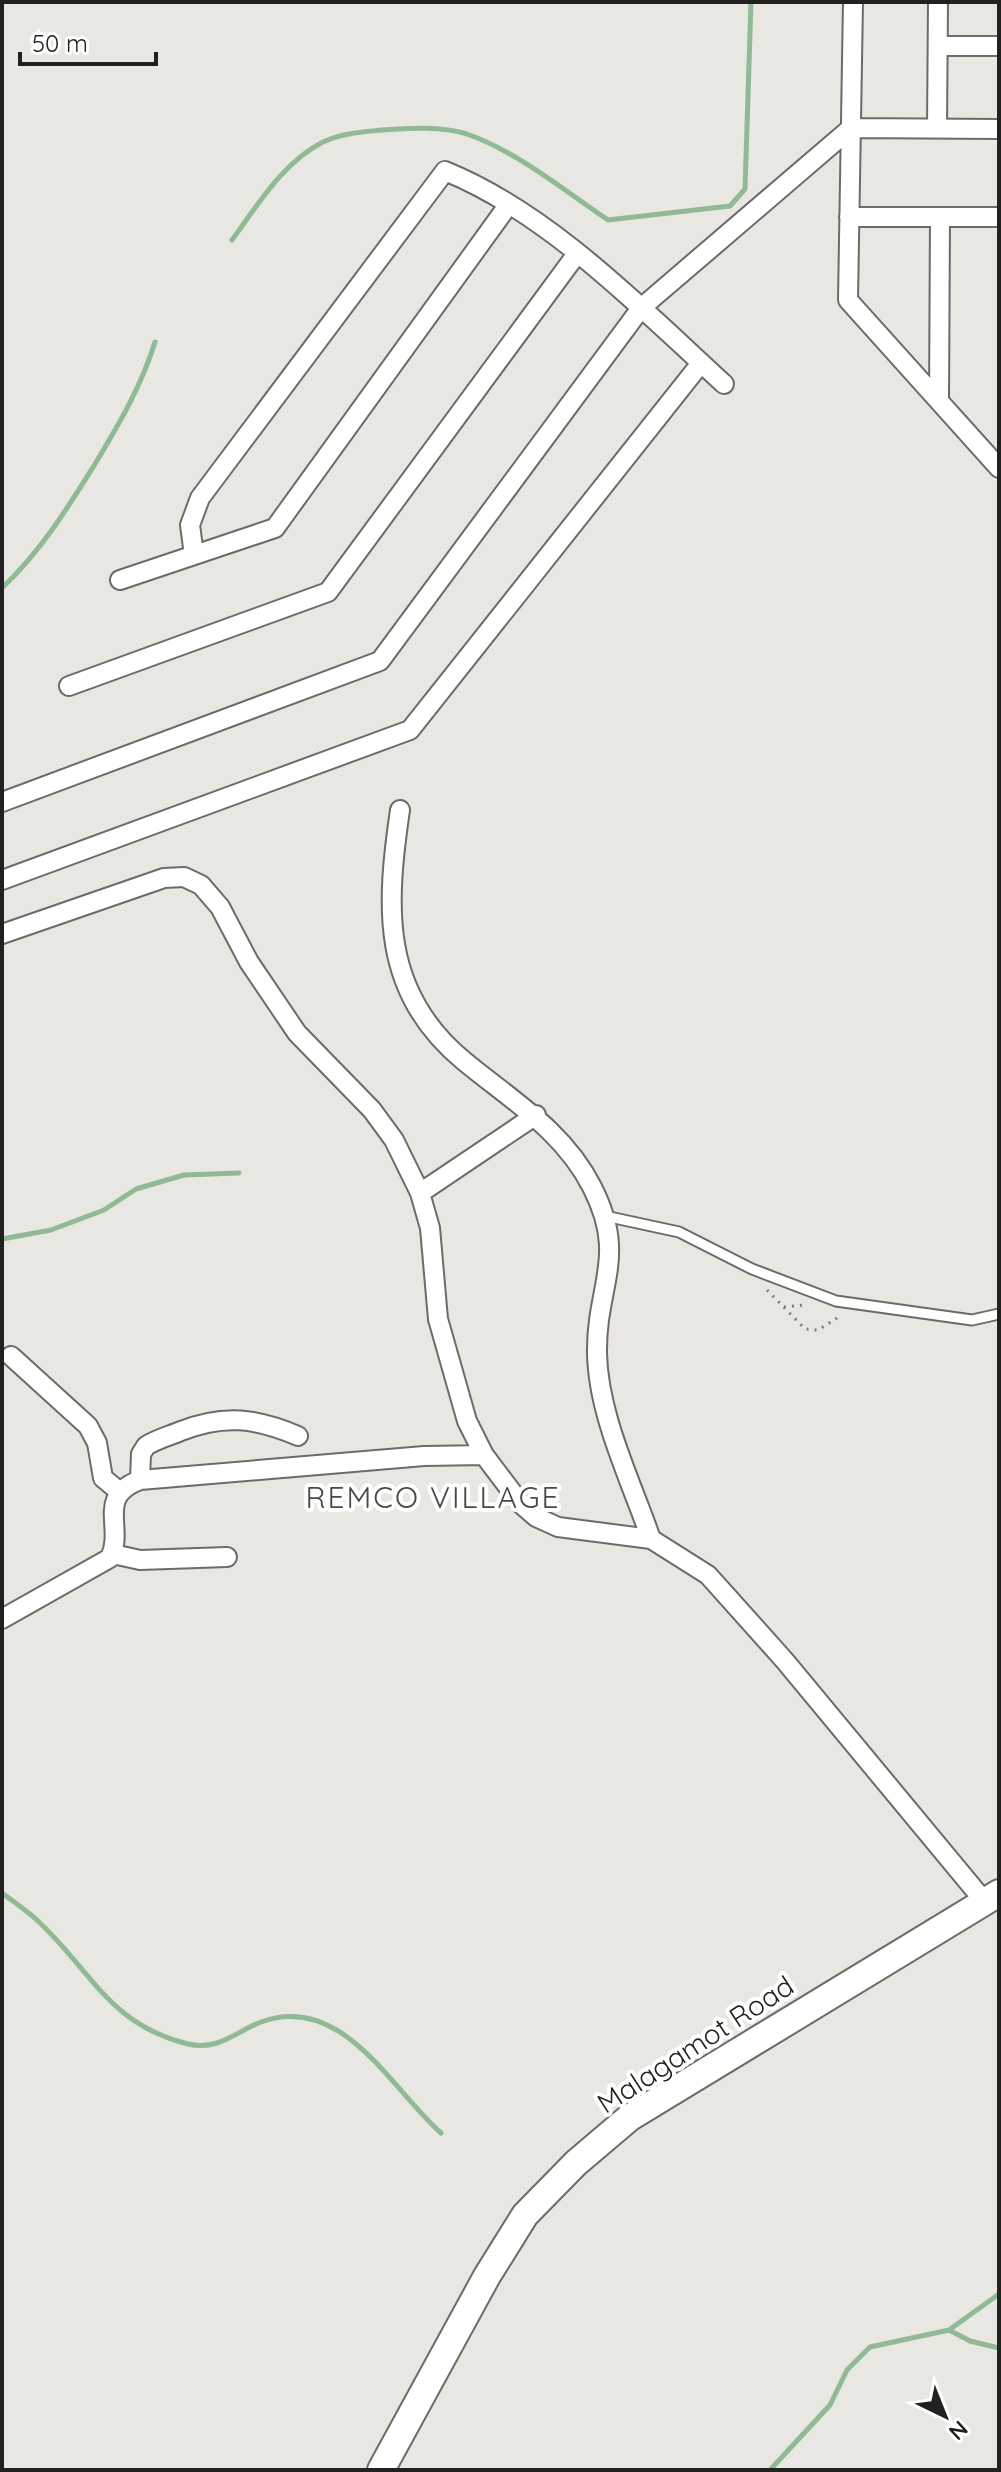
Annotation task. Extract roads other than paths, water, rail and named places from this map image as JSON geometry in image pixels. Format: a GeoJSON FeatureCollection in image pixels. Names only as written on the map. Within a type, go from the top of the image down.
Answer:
{"type":"FeatureCollection","features":[{"type":"Feature","properties":{"kind":"street"},"geometry":{"type":"LineString","coordinates":[[853,2],[848,300],[999,468]]}},
{"type":"Feature","properties":{"kind":"street"},"geometry":{"type":"LineString","coordinates":[[937,128],[938,2]]}},
{"type":"Feature","properties":{"kind":"street"},"geometry":{"type":"LineString","coordinates":[[938,46],[999,46]]}},
{"type":"Feature","properties":{"kind":"street"},"geometry":{"type":"LineString","coordinates":[[2,802],[380,661],[641,308],[851,128],[999,129]]}},
{"type":"Feature","properties":{"kind":"street"},"geometry":{"type":"LineString","coordinates":[[194,555],[190,525],[200,498],[445,171],[509,204],[576,255],[641,308],[724,384]]}},
{"type":"Feature","properties":{"kind":"street"},"geometry":{"type":"LineString","coordinates":[[120,580],[275,528],[509,204]]}},
{"type":"Feature","properties":{"kind":"street"},"geometry":{"type":"LineString","coordinates":[[849,217],[999,217]]}},
{"type":"Feature","properties":{"kind":"street"},"geometry":{"type":"LineString","coordinates":[[939,401],[940,217]]}},
{"type":"Feature","properties":{"kind":"street"},"geometry":{"type":"LineString","coordinates":[[69,686],[328,592],[576,255]]}},
{"type":"Feature","properties":{"kind":"street"},"geometry":{"type":"LineString","coordinates":[[2,880],[410,730],[701,363]]}},
{"type":"Feature","properties":{"kind":"street"},"geometry":{"type":"LineString","coordinates":[[400,810],[389,912],[400,966],[414,1000],[434,1032],[453,1051],[536,1115],[591,1184],[605,1216],[611,1257],[597,1352],[601,1388],[651,1539]]}},
{"type":"Feature","properties":{"kind":"street"},"geometry":{"type":"LineString","coordinates":[[2,934],[164,878],[184,877],[201,885],[220,907],[249,962],[297,1033],[372,1110],[394,1140],[420,1193],[430,1228],[438,1319],[467,1421],[484,1455],[521,1504],[536,1517],[558,1527],[651,1539],[684,1557],[728,1595],[992,1897]]}},
{"type":"Feature","properties":{"kind":"street"},"geometry":{"type":"LineString","coordinates":[[420,1193],[536,1115]]}},
{"type":"Feature","properties":{"kind":"street"},"geometry":{"type":"LineString","coordinates":[[11,1356],[88,1426],[97,1443],[103,1478],[120,1492]]}},
{"type":"Feature","properties":{"kind":"street"},"geometry":{"type":"LineString","coordinates":[[140,1480],[141,1454],[146,1446],[202,1422],[243,1419],[262,1422],[298,1436]]}},
{"type":"Feature","properties":{"kind":"street"},"geometry":{"type":"LineString","coordinates":[[2,1619],[105,1562],[113,1554],[112,1512],[120,1492],[140,1480],[424,1456],[484,1455]]}},
{"type":"Feature","properties":{"kind":"street"},"geometry":{"type":"LineString","coordinates":[[113,1554],[140,1560],[227,1557]]}},
{"type":"Feature","properties":{"kind":"street","name":"Malagamot Road"},"geometry":{"type":"LineString","coordinates":[[381,2470],[487,2276],[525,2215],[576,2163],[629,2118],[992,1897]]}},
{"type":"Feature","properties":{"kind":"lane"},"geometry":{"type":"LineString","coordinates":[[605,1216],[679,1232],[752,1269],[809,1293],[854,1305],[972,1320],[999,1314]]}},
{"type":"Feature","properties":{"kind":"waterway"},"geometry":{"type":"LineString","coordinates":[[232,240],[283,173],[309,151],[337,137],[393,129],[447,130],[486,142],[540,173],[608,220],[730,206],[745,189],[751,2]]}},
{"type":"Feature","properties":{"kind":"waterway"},"geometry":{"type":"LineString","coordinates":[[2,588],[41,544],[95,464],[136,390],[155,342]]}},
{"type":"Feature","properties":{"kind":"waterway"},"geometry":{"type":"LineString","coordinates":[[2,1239],[51,1230],[104,1210],[136,1189],[184,1175],[239,1173]]}},
{"type":"Feature","properties":{"kind":"waterway"},"geometry":{"type":"LineString","coordinates":[[2,1893],[40,1923],[104,1995],[139,2024],[188,2044],[209,2045],[261,2022],[290,2016],[316,2020],[340,2032],[363,2050],[441,2133]]}},
{"type":"Feature","properties":{"kind":"waterway"},"geometry":{"type":"LineString","coordinates":[[770,2470],[830,2405],[847,2370],[870,2347],[949,2330],[999,2294]]}},
{"type":"Feature","properties":{"kind":"waterway"},"geometry":{"type":"LineString","coordinates":[[949,2330],[970,2341],[999,2348]]}},
{"type":"Feature","properties":{"kind":"district","name":"REMCO VILLAGE"},"geometry":{"type":"Point","coordinates":[433,1497]}}]}
